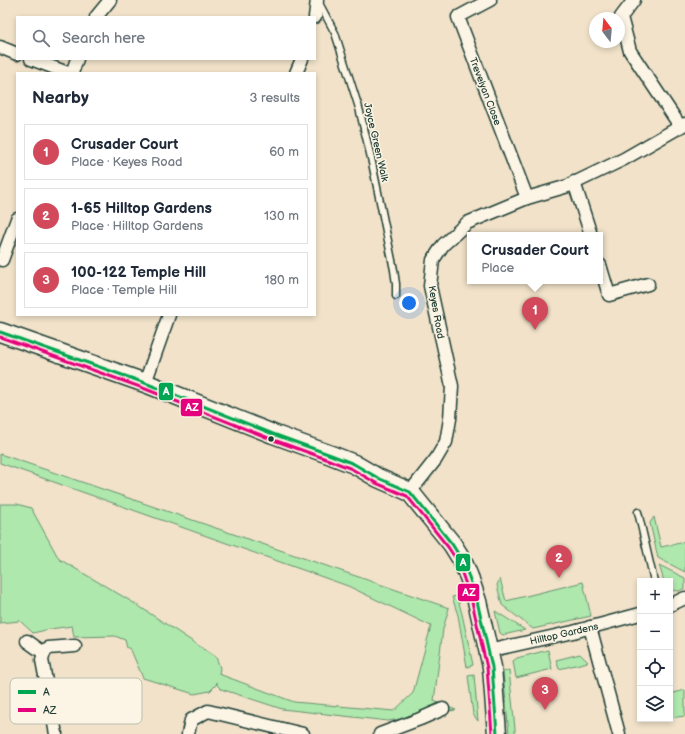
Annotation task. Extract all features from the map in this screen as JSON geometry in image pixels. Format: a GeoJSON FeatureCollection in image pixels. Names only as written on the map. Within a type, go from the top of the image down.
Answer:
{"type":"FeatureCollection","features":[{"type":"Feature","properties":{"kind":"street"},"geometry":{"type":"LineString","coordinates":[[97,16],[110,0]]}},
{"type":"Feature","properties":{"kind":"street"},"geometry":{"type":"LineString","coordinates":[[315,16],[317,0]]}},
{"type":"Feature","properties":{"kind":"street","name":"Trevelyan Close"},"geometry":{"type":"LineString","coordinates":[[490,0],[458,17],[527,198]]}},
{"type":"Feature","properties":{"kind":"street"},"geometry":{"type":"LineString","coordinates":[[634,0],[621,17],[630,51],[682,125]]}},
{"type":"Feature","properties":{"kind":"street"},"geometry":{"type":"LineString","coordinates":[[0,47],[16,54]]}},
{"type":"Feature","properties":{"kind":"street"},"geometry":{"type":"LineString","coordinates":[[34,60],[65,72]]}},
{"type":"Feature","properties":{"kind":"street"},"geometry":{"type":"LineString","coordinates":[[72,72],[77,60]]}},
{"type":"Feature","properties":{"kind":"street"},"geometry":{"type":"LineString","coordinates":[[296,72],[302,60]]}},
{"type":"Feature","properties":{"kind":"street","name":"Keyes Road"},"geometry":{"type":"LineString","coordinates":[[410,492],[436,459],[446,442],[450,420],[452,386],[430,286],[433,260],[443,245],[467,223],[527,198],[568,186],[624,159],[682,125]]}},
{"type":"Feature","properties":{"kind":"street"},"geometry":{"type":"LineString","coordinates":[[574,182],[590,232]]}},
{"type":"Feature","properties":{"kind":"street"},"geometry":{"type":"LineString","coordinates":[[2,260],[16,222]]}},
{"type":"Feature","properties":{"kind":"street"},"geometry":{"type":"LineString","coordinates":[[603,275],[609,295],[648,284]]}},
{"type":"Feature","properties":{"kind":"street"},"geometry":{"type":"LineString","coordinates":[[144,383],[169,316]]}},
{"type":"Feature","properties":{"kind":"street"},"geometry":{"type":"LineString","coordinates":[[0,332],[144,383],[354,464],[378,478],[410,492],[452,544],[462,560],[477,601],[488,651],[494,689],[497,734]]}},
{"type":"Feature","properties":{"kind":"street"},"geometry":{"type":"LineString","coordinates":[[673,604],[685,598]]}},
{"type":"Feature","properties":{"kind":"street","name":"Hilltop Gardens"},"geometry":{"type":"LineString","coordinates":[[488,651],[637,615]]}},
{"type":"Feature","properties":{"kind":"street"},"geometry":{"type":"LineString","coordinates":[[590,627],[618,734]]}},
{"type":"Feature","properties":{"kind":"street"},"geometry":{"type":"LineString","coordinates":[[27,641],[44,653]]}},
{"type":"Feature","properties":{"kind":"street"},"geometry":{"type":"LineString","coordinates":[[45,678],[42,660],[44,653],[48,648],[75,646]]}},
{"type":"Feature","properties":{"kind":"street"},"geometry":{"type":"LineString","coordinates":[[380,734],[443,709]]}},
{"type":"Feature","properties":{"kind":"street"},"geometry":{"type":"LineString","coordinates":[[188,734],[191,720],[208,711],[303,734]]}},
{"type":"Feature","properties":{"kind":"street"},"geometry":{"type":"LineString","coordinates":[[54,724],[56,734]]}},
{"type":"Feature","properties":{"kind":"lane","name":"Joyce Green Walk"},"geometry":{"type":"LineString","coordinates":[[317,0],[336,33],[362,122],[392,262],[396,284],[396,296]]}},
{"type":"Feature","properties":{"kind":"lane"},"geometry":{"type":"LineString","coordinates":[[638,512],[653,578]]}},
{"type":"Feature","properties":{"kind":"green space"},"geometry":{"type":"Polygon","coordinates":[[[0,454],[449,608],[443,629],[434,701],[456,710],[388,721],[282,709],[221,689],[217,685],[217,682],[210,691],[194,694],[143,678],[130,648],[127,648],[125,640],[115,636],[74,637],[72,626],[33,633],[20,621],[0,623],[0,504],[17,504],[31,508],[59,559],[134,603],[216,657],[220,668],[219,674],[294,702],[394,711],[413,693],[431,626],[348,586],[0,463],[0,454]]]}},
{"type":"Feature","properties":{"kind":"green space"},"geometry":{"type":"Polygon","coordinates":[[[654,517],[661,547],[685,542],[685,572],[658,558],[650,523],[654,517]]]}},
{"type":"Feature","properties":{"kind":"green space"},"geometry":{"type":"Polygon","coordinates":[[[659,565],[685,578],[685,588],[679,591],[673,590],[673,578],[663,578],[659,565]]]}},
{"type":"Feature","properties":{"kind":"green space"},"geometry":{"type":"Polygon","coordinates":[[[500,579],[506,601],[583,582],[591,616],[533,629],[502,605],[497,585],[500,579]]]}},
{"type":"Feature","properties":{"kind":"green space"},"geometry":{"type":"Polygon","coordinates":[[[457,596],[473,665],[467,667],[458,615],[452,597],[457,596]]]}},
{"type":"Feature","properties":{"kind":"green space"},"geometry":{"type":"Polygon","coordinates":[[[495,611],[525,630],[503,635],[500,633],[495,611]]]}},
{"type":"Feature","properties":{"kind":"green space"},"geometry":{"type":"Polygon","coordinates":[[[548,650],[552,669],[516,678],[513,661],[517,658],[548,650]]]}},
{"type":"Feature","properties":{"kind":"green space"},"geometry":{"type":"Polygon","coordinates":[[[580,654],[588,662],[559,669],[556,660],[580,654]]]}},
{"type":"Feature","properties":{"kind":"green space"},"geometry":{"type":"Polygon","coordinates":[[[509,670],[515,734],[509,734],[503,672],[509,670]]]}},
{"type":"Feature","properties":{"kind":"green space"},"geometry":{"type":"Polygon","coordinates":[[[474,675],[478,721],[473,714],[468,676],[474,675]]]}},
{"type":"Feature","properties":{"kind":"green space"},"geometry":{"type":"Polygon","coordinates":[[[685,690],[685,716],[673,718],[673,693],[685,690]]]}},
{"type":"Feature","properties":{"kind":"transit line","name":"A"},"geometry":{"type":"LineString","coordinates":[[0,332],[145,383],[273,434],[331,455],[354,464],[378,478],[410,492],[452,544],[462,560],[469,577],[477,601],[492,667],[497,734]]}},
{"type":"Feature","properties":{"kind":"transit line","name":"AZ"},"geometry":{"type":"LineString","coordinates":[[0,337],[143,388],[271,439],[329,460],[352,469],[376,483],[407,496],[448,547],[458,562],[472,602],[487,668],[492,734]]}},
{"type":"Feature","properties":{"kind":"place","name":"Crusader Court"},"geometry":{"type":"Point","coordinates":[535,330]}},
{"type":"Feature","properties":{"kind":"place","name":"1-65 Hilltop Gardens"},"geometry":{"type":"Point","coordinates":[559,578]}},
{"type":"Feature","properties":{"kind":"place","name":"100-122 Temple Hill"},"geometry":{"type":"Point","coordinates":[545,710]}}]}
